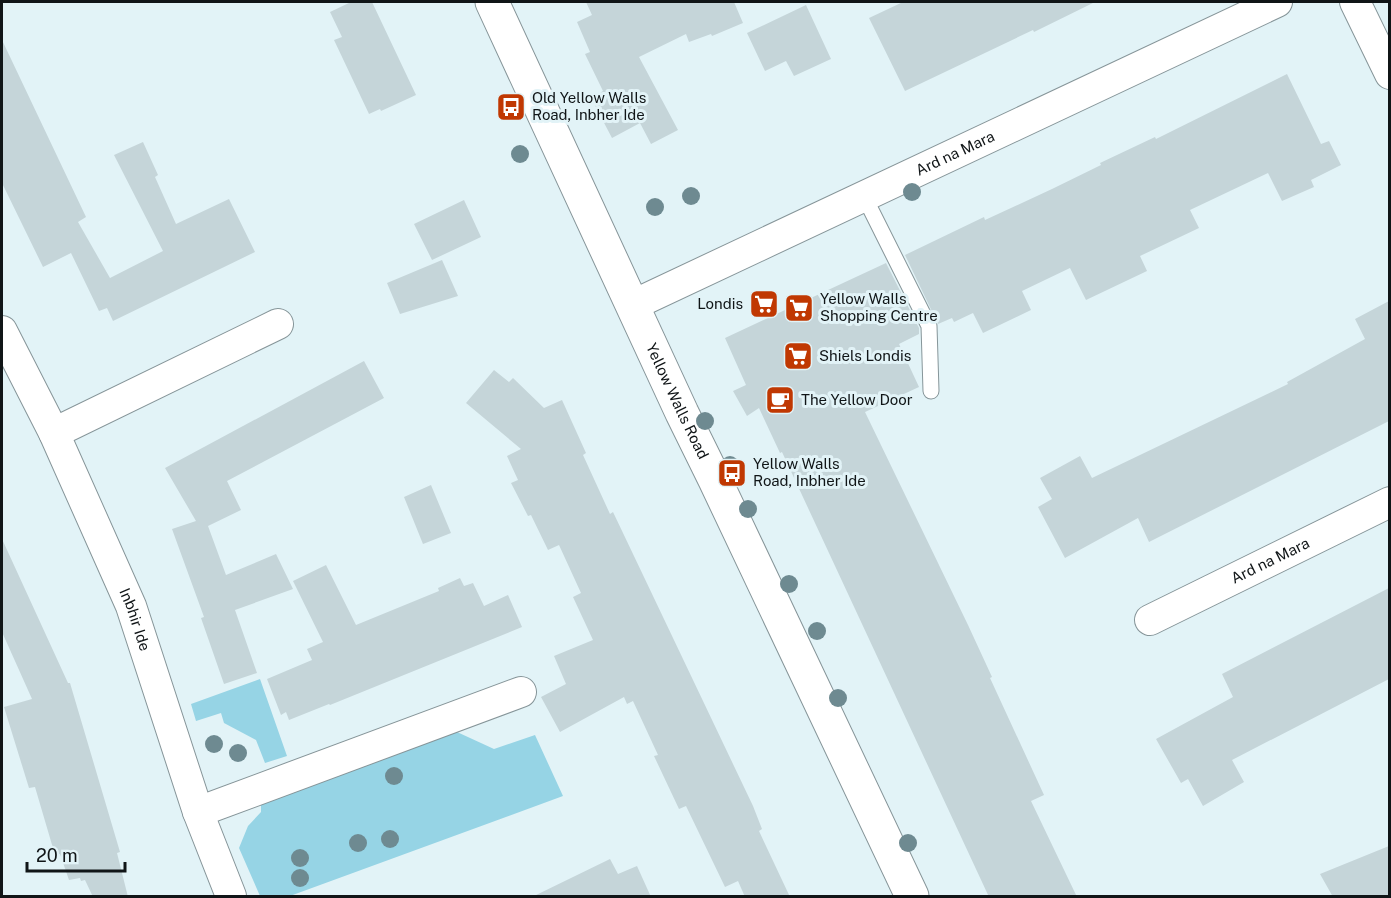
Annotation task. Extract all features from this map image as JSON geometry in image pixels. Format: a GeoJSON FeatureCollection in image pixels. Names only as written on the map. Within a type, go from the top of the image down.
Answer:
{"type":"FeatureCollection","features":[{"type":"Feature","properties":{"kind":"street","name":"Yellow Walls Road"},"geometry":{"type":"LineString","coordinates":[[492,2],[682,413],[716,480],[912,897]]}},
{"type":"Feature","properties":{"kind":"street","name":"Ard na Mara"},"geometry":{"type":"LineString","coordinates":[[633,305],[1277,2]]}},
{"type":"Feature","properties":{"kind":"street"},"geometry":{"type":"LineString","coordinates":[[1355,2],[1389,74]]}},
{"type":"Feature","properties":{"kind":"street"},"geometry":{"type":"LineString","coordinates":[[54,433],[278,324]]}},
{"type":"Feature","properties":{"kind":"street","name":"Inbhir Ide"},"geometry":{"type":"LineString","coordinates":[[2,331],[54,433],[131,606],[198,812],[231,897]]}},
{"type":"Feature","properties":{"kind":"street","name":"Ard na Mara"},"geometry":{"type":"LineString","coordinates":[[1150,620],[1389,502]]}},
{"type":"Feature","properties":{"kind":"street"},"geometry":{"type":"LineString","coordinates":[[198,812],[521,692]]}},
{"type":"Feature","properties":{"kind":"lane"},"geometry":{"type":"LineString","coordinates":[[864,196],[928,326],[931,390]]}},
{"type":"Feature","properties":{"kind":"shaded area"},"geometry":{"type":"Polygon","coordinates":[[[260,679],[287,756],[265,763],[256,740],[224,723],[221,713],[196,721],[191,704],[260,679]]]}},
{"type":"Feature","properties":{"kind":"shaded area"},"geometry":{"type":"Polygon","coordinates":[[[457,732],[494,749],[535,735],[563,796],[290,896],[260,896],[239,848],[248,826],[261,812],[261,804],[457,732]]]}},
{"type":"Feature","properties":{"kind":"building"},"geometry":{"type":"Polygon","coordinates":[[[351,2],[372,2],[416,95],[369,114],[334,40],[342,37],[330,12],[351,2]]]}},
{"type":"Feature","properties":{"kind":"building"},"geometry":{"type":"Polygon","coordinates":[[[586,2],[734,2],[743,23],[712,36],[711,34],[689,42],[686,34],[639,57],[678,130],[651,144],[640,123],[612,138],[591,98],[603,91],[585,54],[590,52],[577,22],[592,15],[586,2]]]}},
{"type":"Feature","properties":{"kind":"building"},"geometry":{"type":"Polygon","coordinates":[[[903,2],[1095,2],[905,91],[869,18],[903,2]]]}},
{"type":"Feature","properties":{"kind":"building"},"geometry":{"type":"Polygon","coordinates":[[[806,5],[831,59],[794,76],[786,61],[765,71],[747,33],[806,5]]]}},
{"type":"Feature","properties":{"kind":"building"},"geometry":{"type":"Polygon","coordinates":[[[2,40],[86,217],[78,222],[110,278],[163,251],[114,155],[143,142],[158,175],[155,177],[176,224],[229,199],[255,252],[113,321],[107,308],[99,311],[71,253],[43,267],[2,183],[2,40]]]}},
{"type":"Feature","properties":{"kind":"building"},"geometry":{"type":"Polygon","coordinates":[[[1287,74],[1321,144],[1329,141],[1341,165],[1311,180],[1314,187],[1282,201],[1268,173],[1190,210],[1199,228],[1140,256],[1147,271],[1086,300],[1070,268],[1022,291],[1031,310],[983,333],[973,313],[954,322],[952,318],[938,324],[905,255],[984,217],[985,220],[1052,189],[1101,165],[1100,163],[1155,137],[1156,139],[1287,74]]]}},
{"type":"Feature","properties":{"kind":"building"},"geometry":{"type":"Polygon","coordinates":[[[464,200],[481,237],[432,260],[414,224],[464,200]]]}},
{"type":"Feature","properties":{"kind":"building"},"geometry":{"type":"Polygon","coordinates":[[[442,260],[458,296],[400,314],[387,283],[442,260]]]}},
{"type":"Feature","properties":{"kind":"building"},"geometry":{"type":"Polygon","coordinates":[[[886,263],[919,328],[919,334],[899,344],[919,387],[865,412],[968,625],[1044,795],[1031,801],[1077,897],[989,897],[782,452],[780,453],[759,408],[747,416],[733,391],[746,385],[725,338],[886,263]]]}},
{"type":"Feature","properties":{"kind":"building"},"geometry":{"type":"Polygon","coordinates":[[[1389,301],[1389,421],[1149,542],[1138,518],[1065,558],[1038,507],[1052,499],[1040,478],[1080,456],[1092,478],[1288,384],[1287,382],[1365,339],[1355,319],[1389,301]]]}},
{"type":"Feature","properties":{"kind":"building"},"geometry":{"type":"Polygon","coordinates":[[[364,361],[384,398],[227,481],[241,510],[208,526],[226,575],[276,554],[293,589],[235,610],[257,673],[224,684],[201,618],[204,617],[172,529],[196,521],[165,468],[364,361]]]}},
{"type":"Feature","properties":{"kind":"building"},"geometry":{"type":"Polygon","coordinates":[[[494,370],[509,382],[513,378],[544,408],[562,400],[586,453],[583,455],[610,514],[613,512],[753,806],[762,829],[759,831],[790,897],[745,897],[738,881],[725,887],[686,806],[679,809],[654,756],[658,755],[633,701],[627,704],[624,697],[560,732],[541,697],[566,684],[554,656],[593,640],[573,597],[581,593],[559,545],[548,550],[531,515],[528,516],[511,483],[518,480],[507,456],[521,449],[466,403],[494,370]]]}},
{"type":"Feature","properties":{"kind":"building"},"geometry":{"type":"Polygon","coordinates":[[[431,485],[451,533],[423,544],[404,497],[431,485]]]}},
{"type":"Feature","properties":{"kind":"building"},"geometry":{"type":"Polygon","coordinates":[[[2,539],[68,683],[70,683],[120,852],[117,853],[128,897],[93,897],[85,880],[81,881],[80,878],[69,880],[60,854],[55,855],[35,787],[29,788],[4,707],[32,699],[2,632],[2,539]]]}},
{"type":"Feature","properties":{"kind":"building"},"geometry":{"type":"Polygon","coordinates":[[[326,565],[356,625],[439,591],[438,588],[460,578],[464,586],[473,583],[484,606],[508,595],[522,627],[289,720],[286,712],[281,715],[267,679],[312,660],[307,649],[323,642],[293,581],[326,565]]]}},
{"type":"Feature","properties":{"kind":"building"},"geometry":{"type":"Polygon","coordinates":[[[1389,588],[1389,679],[1232,760],[1244,782],[1203,806],[1188,779],[1181,783],[1156,739],[1233,697],[1222,674],[1389,588]]]}},
{"type":"Feature","properties":{"kind":"building"},"geometry":{"type":"Polygon","coordinates":[[[1389,846],[1389,897],[1333,897],[1320,874],[1389,846]]]}},
{"type":"Feature","properties":{"kind":"building"},"geometry":{"type":"Polygon","coordinates":[[[610,859],[618,874],[637,866],[651,897],[532,897],[610,859]]]}},
{"type":"Feature","properties":{"kind":"place","name":"Old Yellow Walls Road, Inbher Ide"},"geometry":{"type":"Point","coordinates":[511,107]}},
{"type":"Feature","properties":{"kind":"place","name":"Londis"},"geometry":{"type":"Point","coordinates":[764,304]}},
{"type":"Feature","properties":{"kind":"place","name":"Yellow Walls Shopping Centre"},"geometry":{"type":"Point","coordinates":[799,308]}},
{"type":"Feature","properties":{"kind":"place","name":"Shiels Londis"},"geometry":{"type":"Point","coordinates":[798,356]}},
{"type":"Feature","properties":{"kind":"place","name":"The Yellow Door"},"geometry":{"type":"Point","coordinates":[780,400]}},
{"type":"Feature","properties":{"kind":"place","name":"Yellow Walls Road, Inbher Ide"},"geometry":{"type":"Point","coordinates":[732,473]}}]}
